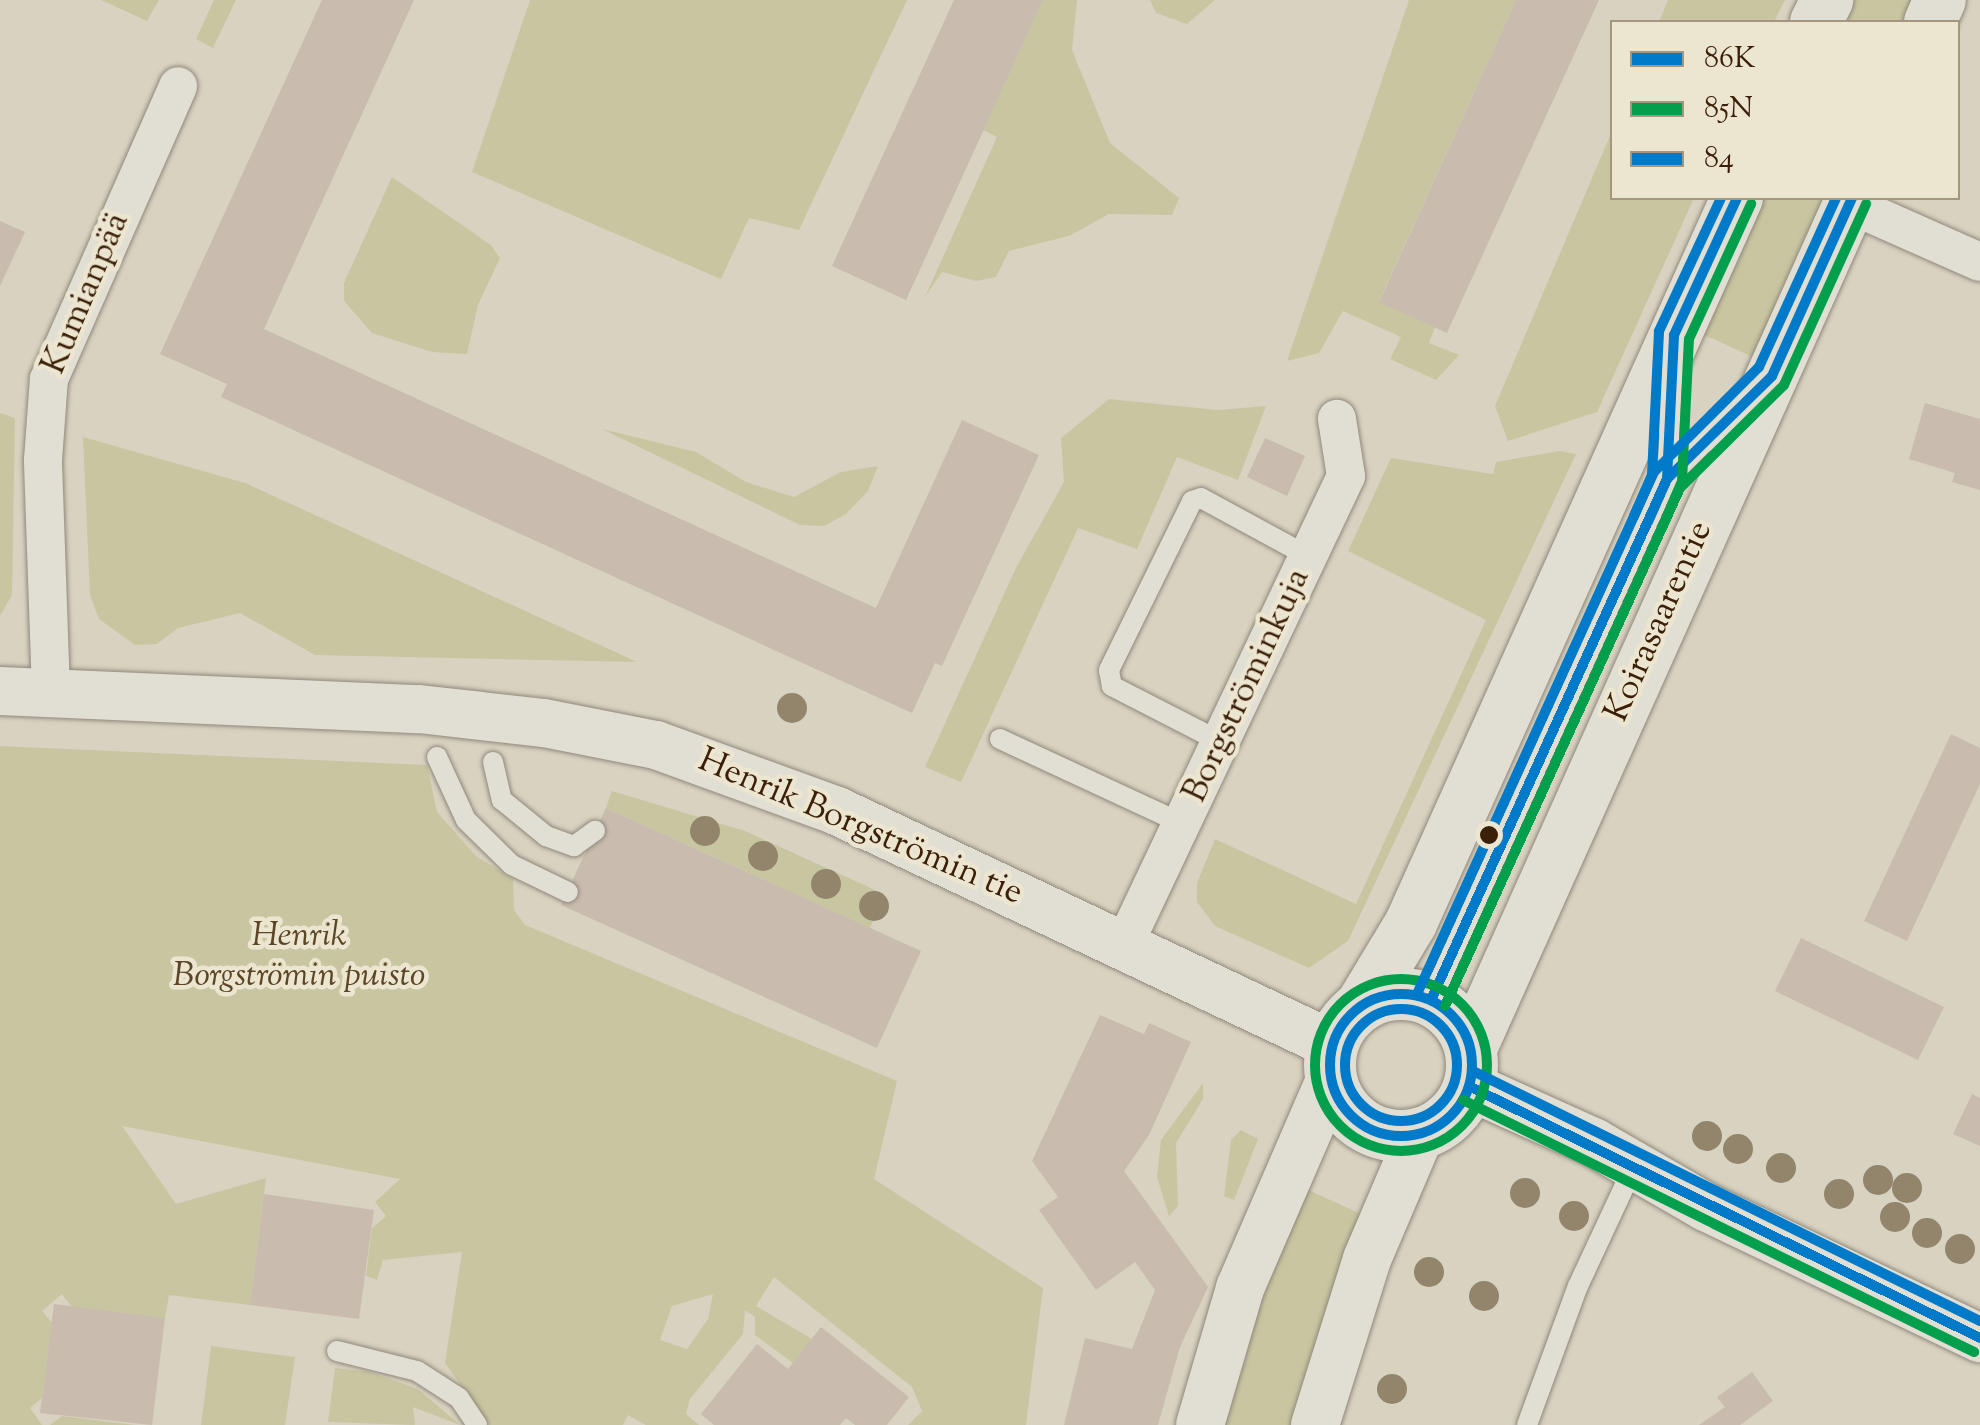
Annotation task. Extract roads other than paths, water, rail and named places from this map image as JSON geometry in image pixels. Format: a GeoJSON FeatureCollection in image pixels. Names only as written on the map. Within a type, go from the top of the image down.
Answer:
{"type":"FeatureCollection","features":[{"type":"Feature","properties":{"kind":"main road"},"geometry":{"type":"LineString","coordinates":[[1341,1043],[1398,994],[1431,1000],[1452,1014],[1470,1067],[1451,1117],[1420,1134],[1396,1137],[1360,1124],[1341,1104],[1341,1043],[1411,924],[1736,200]]}},
{"type":"Feature","properties":{"kind":"main road","name":"Koirasaarentie"},"geometry":{"type":"LineString","coordinates":[[1470,1067],[1850,200]]}},
{"type":"Feature","properties":{"kind":"street","name":"Kumianpää"},"geometry":{"type":"LineString","coordinates":[[50,692],[43,460],[49,380],[178,86]]}},
{"type":"Feature","properties":{"kind":"street"},"geometry":{"type":"LineString","coordinates":[[1850,200],[1980,262]]}},
{"type":"Feature","properties":{"kind":"street","name":"Borgströminkuja"},"geometry":{"type":"LineString","coordinates":[[1123,947],[1346,476],[1337,419]]}},
{"type":"Feature","properties":{"kind":"street","name":"Henrik Borgströmin tie"},"geometry":{"type":"LineString","coordinates":[[0,691],[419,709],[544,723],[656,745],[837,811],[1123,947],[1341,1043]]}},
{"type":"Feature","properties":{"kind":"street"},"geometry":{"type":"LineString","coordinates":[[1200,1425],[1240,1288],[1341,1043]]}},
{"type":"Feature","properties":{"kind":"street"},"geometry":{"type":"LineString","coordinates":[[1470,1067],[1706,1207],[1980,1338]]}},
{"type":"Feature","properties":{"kind":"street"},"geometry":{"type":"LineString","coordinates":[[1315,1425],[1368,1259],[1420,1134]]}},
{"type":"Feature","properties":{"kind":"lane"},"geometry":{"type":"LineString","coordinates":[[1667,480],[1674,335]]}},
{"type":"Feature","properties":{"kind":"lane"},"geometry":{"type":"LineString","coordinates":[[1431,1000],[1667,480],[1772,376]]}},
{"type":"Feature","properties":{"kind":"lane"},"geometry":{"type":"LineString","coordinates":[[1221,742],[1112,686],[1109,670],[1192,501],[1201,498],[1308,556]]}},
{"type":"Feature","properties":{"kind":"lane"},"geometry":{"type":"LineString","coordinates":[[1000,739],[1183,824]]}},
{"type":"Feature","properties":{"kind":"lane"},"geometry":{"type":"LineString","coordinates":[[437,758],[466,820],[512,865],[568,892]]}},
{"type":"Feature","properties":{"kind":"lane"},"geometry":{"type":"LineString","coordinates":[[493,762],[502,800],[546,836],[574,846],[596,831]]}},
{"type":"Feature","properties":{"kind":"lane"},"geometry":{"type":"LineString","coordinates":[[1527,1425],[1578,1286],[1635,1164]]}},
{"type":"Feature","properties":{"kind":"lane"},"geometry":{"type":"LineString","coordinates":[[337,1351],[417,1372],[459,1398],[477,1425]]}},
{"type":"Feature","properties":{"kind":"park label","name":"Henrik Borgströmin puisto"},"geometry":{"type":"Point","coordinates":[299,957]}}]}
